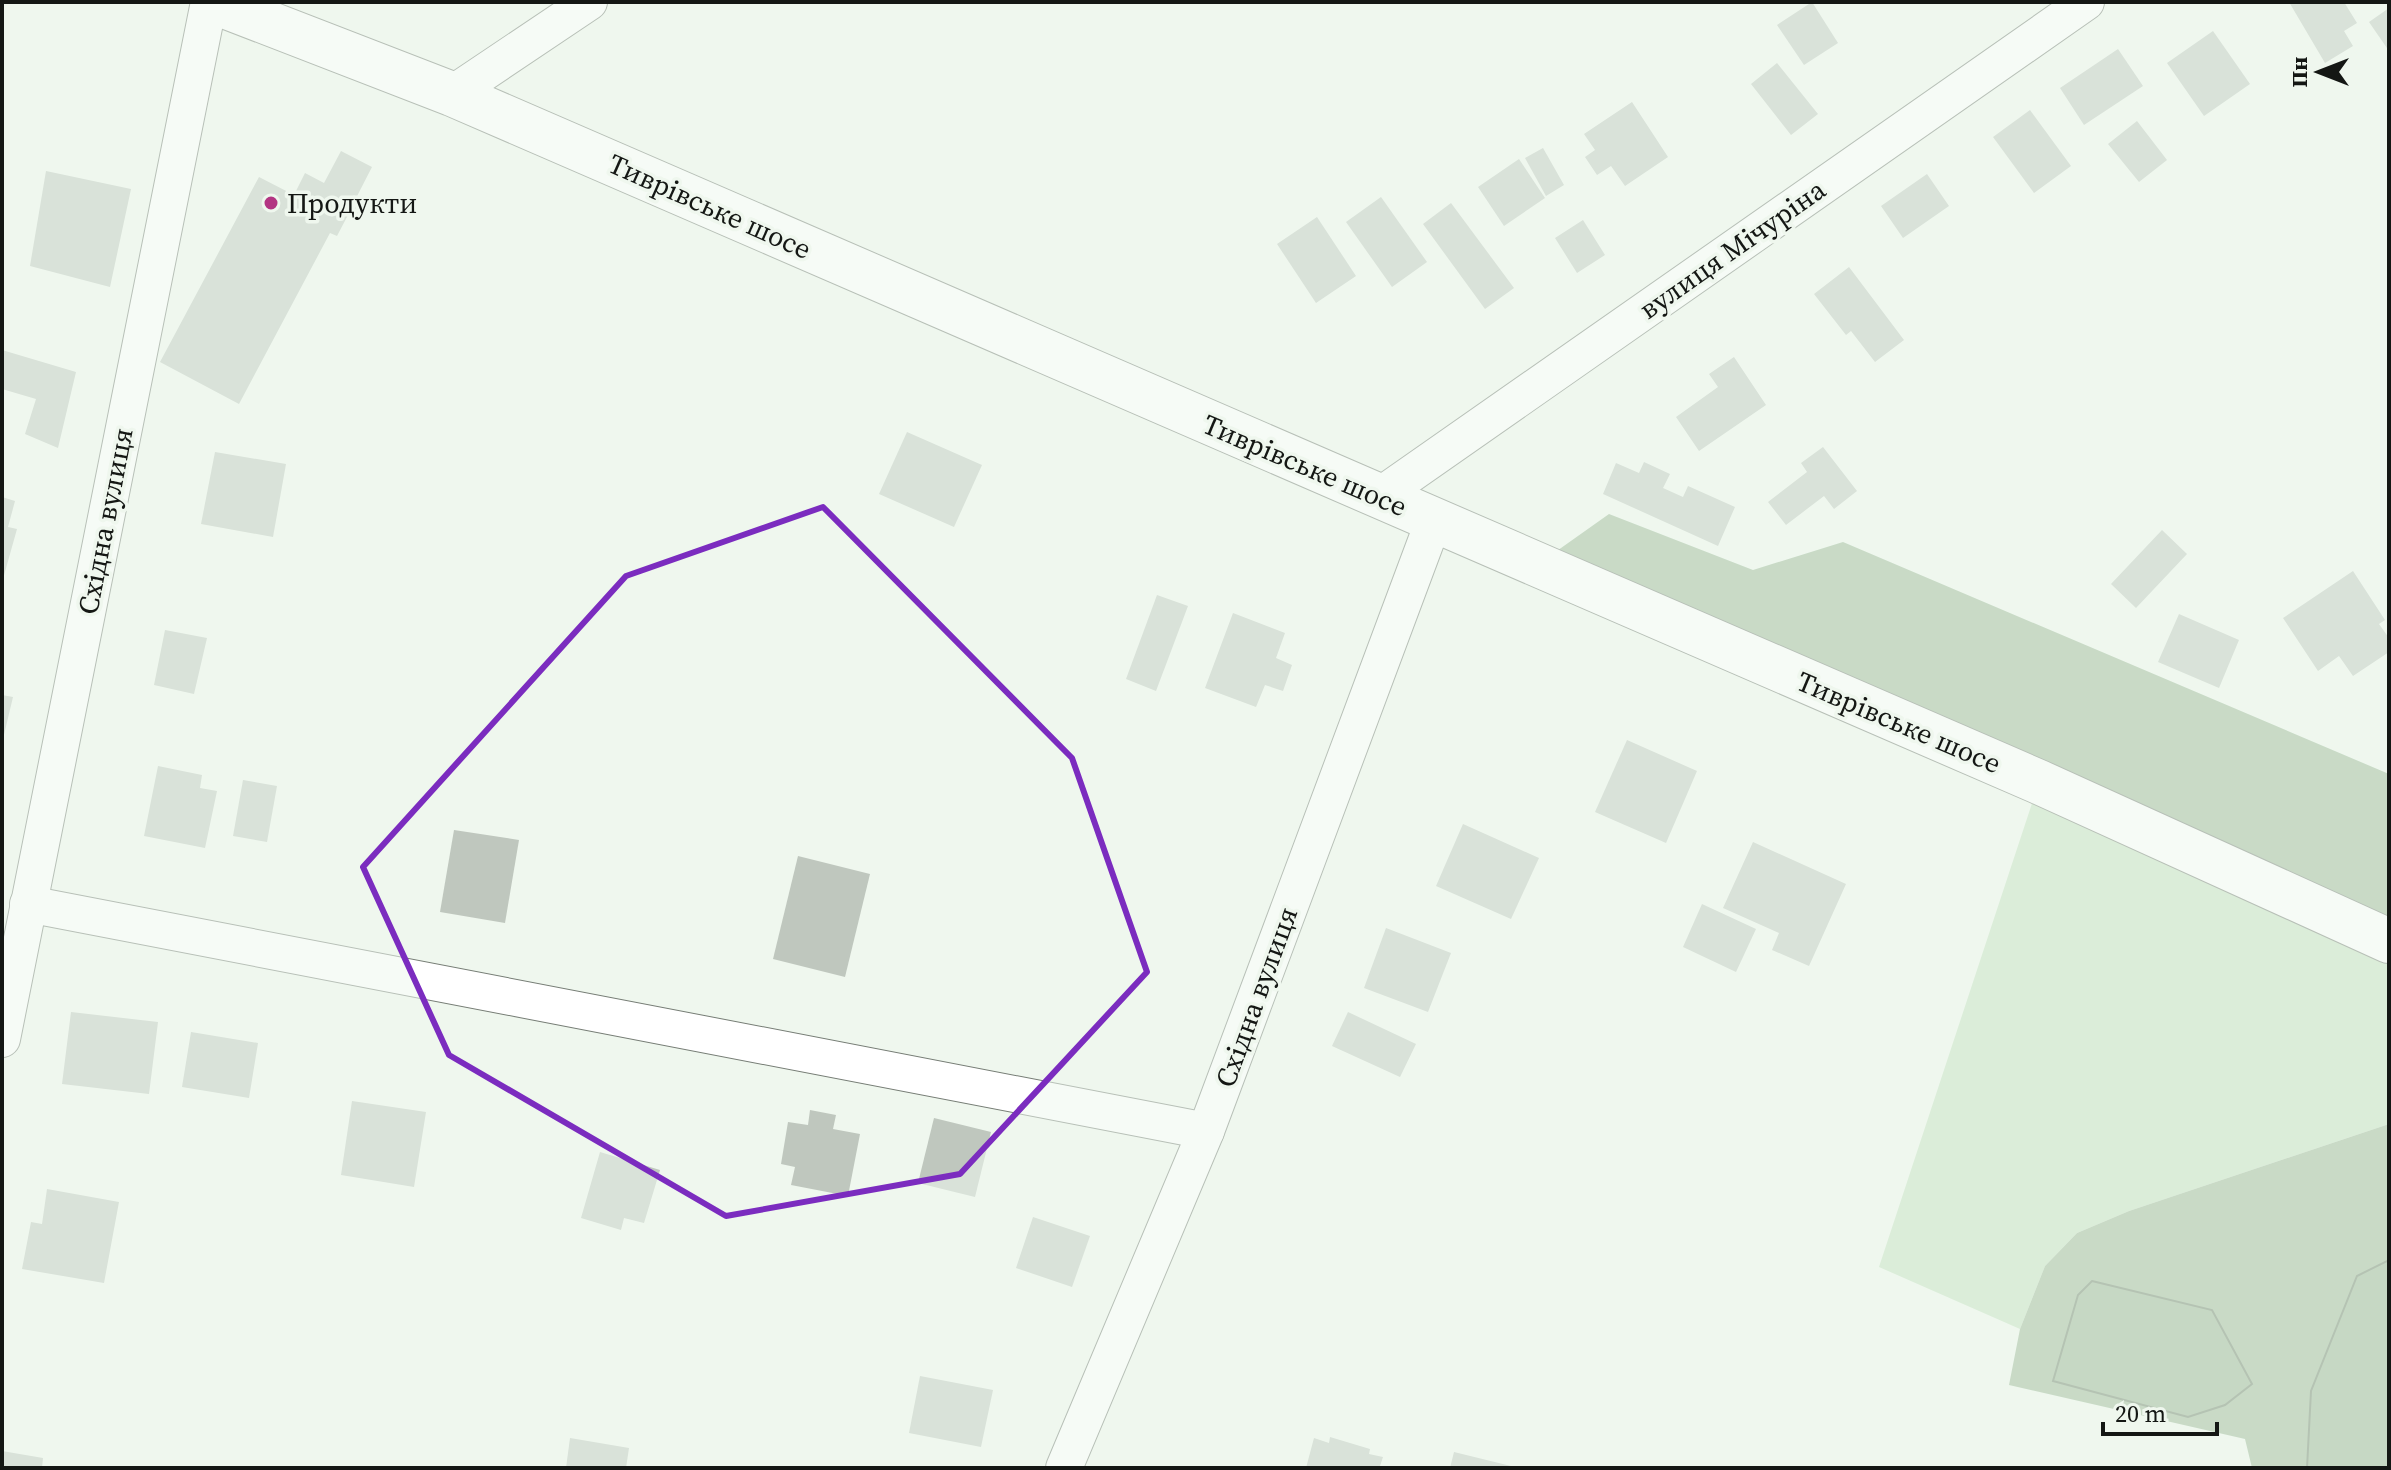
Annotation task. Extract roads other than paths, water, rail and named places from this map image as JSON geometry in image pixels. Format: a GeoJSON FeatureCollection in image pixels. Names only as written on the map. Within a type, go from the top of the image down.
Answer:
{"type":"FeatureCollection","features":[{"type":"Feature","properties":{"kind":"main road","name":"Тиврівське шосе"},"geometry":{"type":"LineString","coordinates":[[212,2],[452,94],[2039,782],[2389,941]]}},
{"type":"Feature","properties":{"kind":"street","name":"Східна вулиця"},"geometry":{"type":"LineString","coordinates":[[2,1039],[212,2]]}},
{"type":"Feature","properties":{"kind":"street"},"geometry":{"type":"LineString","coordinates":[[452,94],[589,2]]}},
{"type":"Feature","properties":{"kind":"street","name":"вулиця Мічуріна"},"geometry":{"type":"LineString","coordinates":[[1378,497],[2086,2]]}},
{"type":"Feature","properties":{"kind":"street","name":"Східна вулиця"},"geometry":{"type":"LineString","coordinates":[[1064,1468],[1206,1131],[1434,520]]}},
{"type":"Feature","properties":{"kind":"street"},"geometry":{"type":"LineString","coordinates":[[28,904],[1206,1131]]}},
{"type":"Feature","properties":{"kind":"place","name":"Продукти"},"geometry":{"type":"Point","coordinates":[271,203]}}]}
